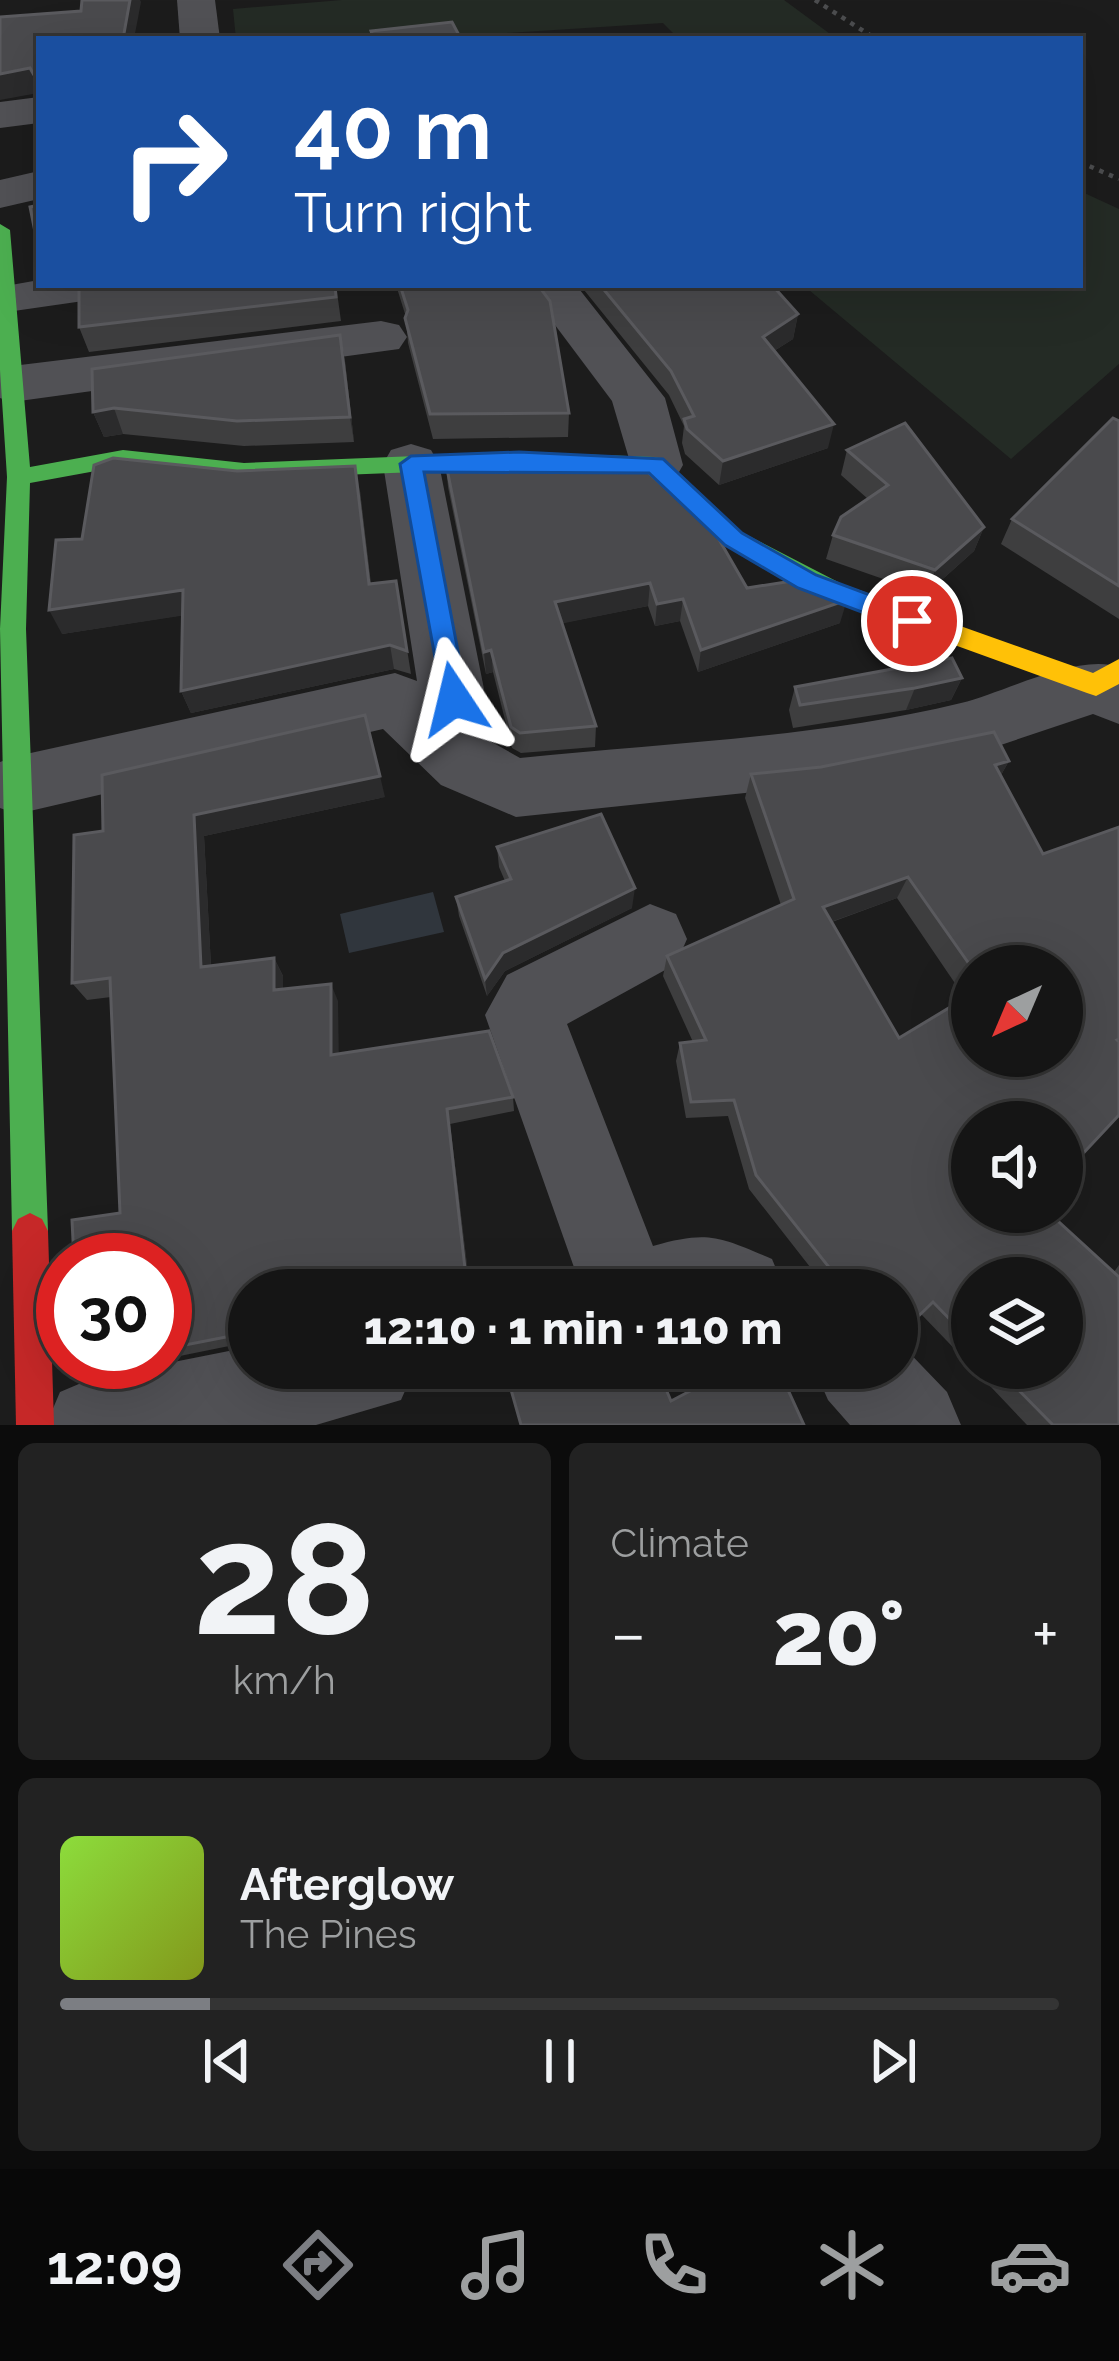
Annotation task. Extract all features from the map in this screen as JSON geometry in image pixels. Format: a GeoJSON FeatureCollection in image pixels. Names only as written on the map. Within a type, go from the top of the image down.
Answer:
{"type":"FeatureCollection","features":[{"type":"Feature","properties":{"kind":"main road"},"geometry":{"type":"LineString","coordinates":[[0,230],[19,478],[13,629],[35,1425]]}},
{"type":"Feature","properties":{"kind":"main road"},"geometry":{"type":"LineString","coordinates":[[19,478],[123,458],[244,471],[519,460],[655,465],[734,539],[807,582],[1111,684]]}},
{"type":"Feature","properties":{"kind":"street"},"geometry":{"type":"LineString","coordinates":[[196,0],[200,36]]}},
{"type":"Feature","properties":{"kind":"street"},"geometry":{"type":"LineString","coordinates":[[0,115],[36,110]]}},
{"type":"Feature","properties":{"kind":"street"},"geometry":{"type":"LineString","coordinates":[[0,194],[36,185]]}},
{"type":"Feature","properties":{"kind":"street"},"geometry":{"type":"LineString","coordinates":[[8,300],[82,288]]}},
{"type":"Feature","properties":{"kind":"street"},"geometry":{"type":"LineString","coordinates":[[552,288],[638,398],[655,465]]}},
{"type":"Feature","properties":{"kind":"street"},"geometry":{"type":"LineString","coordinates":[[12,384],[381,337]]}},
{"type":"Feature","properties":{"kind":"street"},"geometry":{"type":"LineString","coordinates":[[411,464],[454,699],[438,740]]}},
{"type":"Feature","properties":{"kind":"street"},"geometry":{"type":"LineString","coordinates":[[17,785],[395,700],[465,765],[516,788],[874,746],[1028,715],[1111,684]]}},
{"type":"Feature","properties":{"kind":"street"},"geometry":{"type":"LineString","coordinates":[[618,1269],[524,1015],[534,1001],[650,939]]}},
{"type":"Feature","properties":{"kind":"street"},"geometry":{"type":"LineString","coordinates":[[93,1425],[267,1389]]}},
{"type":"Feature","properties":{"kind":"street"},"geometry":{"type":"LineString","coordinates":[[880,1389],[914,1425]]}},
{"type":"Feature","properties":{"kind":"path"},"geometry":{"type":"LineString","coordinates":[[815,0],[871,36]]}},
{"type":"Feature","properties":{"kind":"path"},"geometry":{"type":"LineString","coordinates":[[1083,163],[1119,178]]}},
{"type":"Feature","properties":{"kind":"shaded area"},"geometry":{"type":"Polygon","coordinates":[[[342,0],[784,0],[833,36],[676,36],[663,23],[460,36],[236,36],[233,9],[342,0]]]}},
{"type":"Feature","properties":{"kind":"shaded area"},"geometry":{"type":"Polygon","coordinates":[[[1083,192],[1119,209],[1119,364],[1011,459],[807,288],[1083,288],[1083,192]]]}},
{"type":"Feature","properties":{"kind":"shaded area"},"geometry":{"type":"Polygon","coordinates":[[[433,892],[444,932],[349,953],[340,914],[433,892]]]}},
{"type":"Feature","properties":{"kind":"building"},"geometry":{"type":"Polygon","coordinates":[[[82,0],[130,0],[124,36],[36,36],[36,77],[30,68],[0,74],[0,17],[81,11],[82,0]]]}},
{"type":"Feature","properties":{"kind":"building"},"geometry":{"type":"Polygon","coordinates":[[[452,22],[459,36],[373,36],[371,31],[452,22]]]}},
{"type":"Feature","properties":{"kind":"building"},"geometry":{"type":"Polygon","coordinates":[[[36,206],[36,237],[30,207],[36,206]]]}},
{"type":"Feature","properties":{"kind":"building"},"geometry":{"type":"Polygon","coordinates":[[[79,288],[335,288],[336,297],[79,327],[79,288]]]}},
{"type":"Feature","properties":{"kind":"building"},"geometry":{"type":"Polygon","coordinates":[[[401,288],[540,288],[550,301],[569,413],[430,414],[405,318],[408,310],[401,288]]]}},
{"type":"Feature","properties":{"kind":"building"},"geometry":{"type":"Polygon","coordinates":[[[602,288],[775,288],[798,314],[763,337],[834,424],[723,461],[687,429],[684,419],[694,416],[671,371],[602,288]]]}},
{"type":"Feature","properties":{"kind":"building"},"geometry":{"type":"Polygon","coordinates":[[[340,335],[350,417],[237,421],[114,408],[93,412],[92,369],[340,335]]]}},
{"type":"Feature","properties":{"kind":"building"},"geometry":{"type":"Polygon","coordinates":[[[1113,418],[1119,421],[1119,586],[1012,519],[1113,418]]]}},
{"type":"Feature","properties":{"kind":"building"},"geometry":{"type":"Polygon","coordinates":[[[905,423],[984,527],[935,570],[833,535],[841,517],[888,485],[847,450],[905,423]]]}},
{"type":"Feature","properties":{"kind":"building"},"geometry":{"type":"Polygon","coordinates":[[[113,458],[237,471],[355,466],[369,584],[396,581],[407,651],[390,645],[181,691],[183,590],[49,610],[56,540],[82,539],[94,465],[113,458]]]}},
{"type":"Feature","properties":{"kind":"building"},"geometry":{"type":"Polygon","coordinates":[[[577,463],[578,470],[640,465],[717,536],[747,588],[792,581],[847,600],[701,650],[683,599],[657,604],[650,583],[555,602],[596,726],[520,733],[511,727],[491,650],[484,652],[446,464],[577,463]]]}},
{"type":"Feature","properties":{"kind":"building"},"geometry":{"type":"Polygon","coordinates":[[[952,658],[962,678],[915,688],[800,705],[795,687],[952,658]]]}},
{"type":"Feature","properties":{"kind":"building"},"geometry":{"type":"Polygon","coordinates":[[[365,715],[380,776],[194,815],[201,967],[274,958],[274,990],[331,984],[331,1055],[489,1031],[513,1097],[447,1109],[465,1269],[228,1269],[228,1337],[192,1344],[192,1233],[73,1233],[72,1220],[120,1213],[110,978],[72,983],[74,835],[103,831],[102,775],[365,715]]]}},
{"type":"Feature","properties":{"kind":"building"},"geometry":{"type":"Polygon","coordinates":[[[994,732],[1009,761],[995,765],[1043,854],[1119,827],[1119,1115],[1083,1154],[1083,1101],[951,1101],[951,1233],[1071,1233],[1119,1277],[1119,1425],[1053,1425],[1018,1389],[1083,1389],[1083,1257],[951,1257],[951,1320],[933,1302],[918,1317],[918,1269],[830,1269],[756,1175],[734,1100],[691,1102],[680,1043],[706,1040],[667,956],[794,899],[751,774],[821,767],[994,732]]]}},
{"type":"Feature","properties":{"kind":"building"},"geometry":{"type":"Polygon","coordinates":[[[601,814],[635,888],[503,953],[485,979],[456,897],[511,879],[497,847],[601,814]]]}},
{"type":"Feature","properties":{"kind":"building"},"geometry":{"type":"Polygon","coordinates":[[[511,1389],[666,1389],[671,1401],[694,1389],[788,1389],[804,1425],[521,1425],[511,1389]]]}},
{"type":"Feature","properties":{"kind":"traffic: fast"},"geometry":{"type":"LineString","coordinates":[[0,230],[19,477],[13,629],[30,1231]]}},
{"type":"Feature","properties":{"kind":"traffic: fast"},"geometry":{"type":"LineString","coordinates":[[19,477],[123,458],[244,471],[519,460],[655,465],[734,539],[831,590]]}},
{"type":"Feature","properties":{"kind":"traffic: slow"},"geometry":{"type":"LineString","coordinates":[[831,590],[1096,685],[1119,670]]}},
{"type":"Feature","properties":{"kind":"traffic: jam"},"geometry":{"type":"LineString","coordinates":[[30,1231],[35,1425]]}},
{"type":"Feature","properties":{"kind":"route"},"geometry":{"type":"LineString","coordinates":[[454,699],[411,464],[519,460],[655,465],[734,539],[807,582],[912,621]]}}]}
